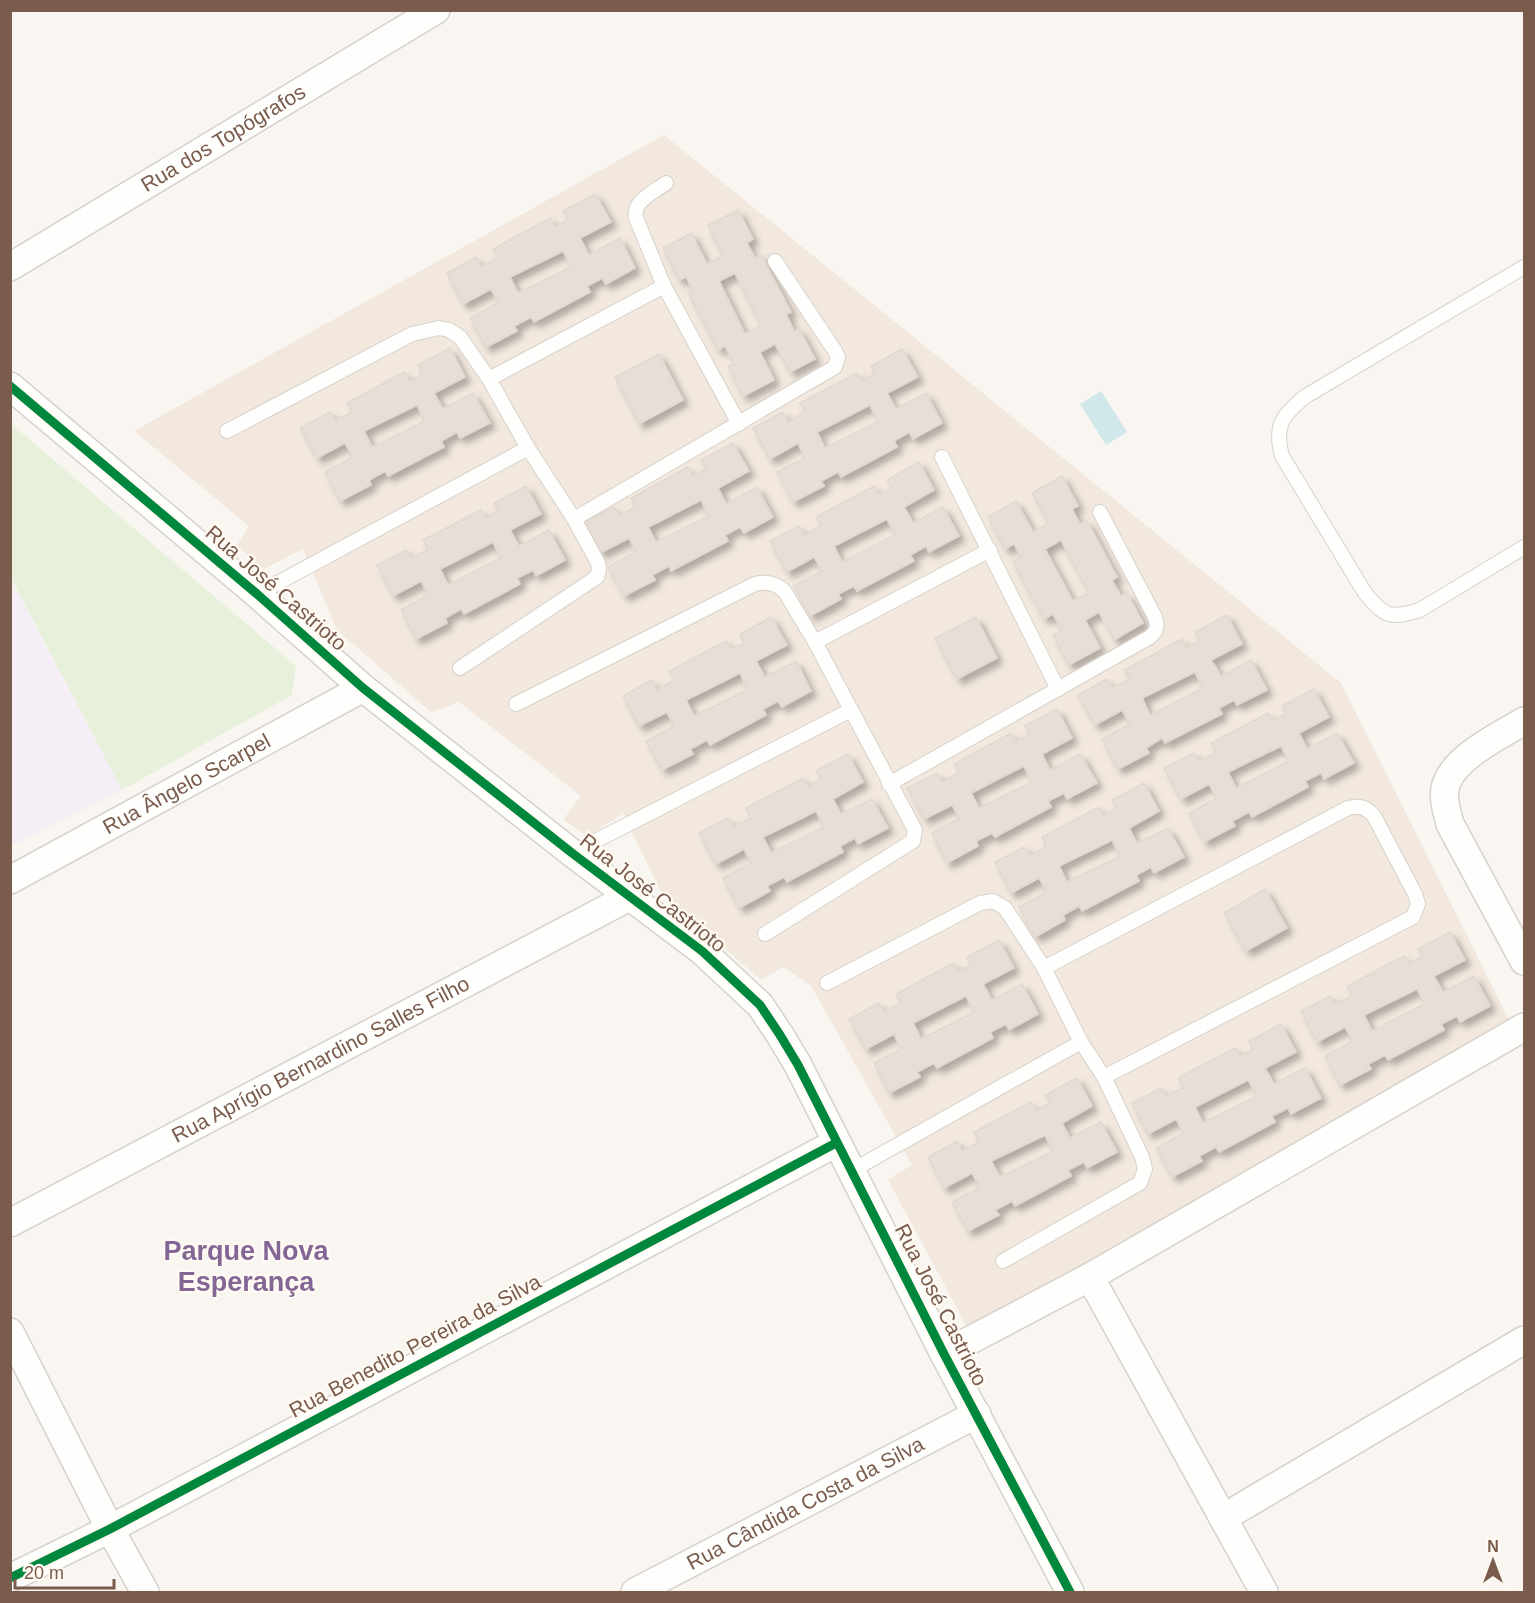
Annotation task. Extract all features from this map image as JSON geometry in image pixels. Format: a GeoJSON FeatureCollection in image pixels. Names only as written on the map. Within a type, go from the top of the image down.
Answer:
{"type":"FeatureCollection","features":[{"type":"Feature","properties":{"kind":"street","name":"Rua dos Topógrafos"},"geometry":{"type":"LineString","coordinates":[[10,267],[436,10]]}},
{"type":"Feature","properties":{"kind":"street","name":"Rua José Castrioto"},"geometry":{"type":"LineString","coordinates":[[10,386],[257,594],[363,687],[572,853],[702,951],[760,1005],[798,1065],[944,1354],[1070,1593]]}},
{"type":"Feature","properties":{"kind":"street","name":"Rua Ângelo Scarpel"},"geometry":{"type":"LineString","coordinates":[[10,880],[363,687]]}},
{"type":"Feature","properties":{"kind":"street"},"geometry":{"type":"LineString","coordinates":[[1524,721],[1458,765],[1446,783],[1444,800],[1450,824],[1524,961]]}},
{"type":"Feature","properties":{"kind":"street","name":"Rua Aprígio Bernardino Salles Filho"},"geometry":{"type":"LineString","coordinates":[[10,1223],[629,897]]}},
{"type":"Feature","properties":{"kind":"street"},"geometry":{"type":"LineString","coordinates":[[944,1354],[1090,1277],[1524,1027]]}},
{"type":"Feature","properties":{"kind":"street","name":"Rua Benedito Pereira da Silva"},"geometry":{"type":"LineString","coordinates":[[10,1578],[110,1529],[836,1143]]}},
{"type":"Feature","properties":{"kind":"street"},"geometry":{"type":"LineString","coordinates":[[1090,1277],[1264,1593]]}},
{"type":"Feature","properties":{"kind":"street"},"geometry":{"type":"LineString","coordinates":[[10,1332],[145,1593]]}},
{"type":"Feature","properties":{"kind":"street"},"geometry":{"type":"LineString","coordinates":[[1223,1518],[1524,1340]]}},
{"type":"Feature","properties":{"kind":"street","name":"Rua Cândida Costa da Silva"},"geometry":{"type":"LineString","coordinates":[[635,1593],[977,1414]]}},
{"type":"Feature","properties":{"kind":"lane"},"geometry":{"type":"LineString","coordinates":[[666,183],[638,203],[634,211],[664,286],[739,424]]}},
{"type":"Feature","properties":{"kind":"lane"},"geometry":{"type":"LineString","coordinates":[[574,519],[829,372],[837,363],[835,351],[775,261]]}},
{"type":"Feature","properties":{"kind":"lane"},"geometry":{"type":"LineString","coordinates":[[1524,267],[1306,396],[1289,409],[1279,428],[1278,440],[1282,456],[1365,593],[1378,609],[1391,616],[1405,615],[1420,610],[1524,547]]}},
{"type":"Feature","properties":{"kind":"lane"},"geometry":{"type":"LineString","coordinates":[[489,379],[664,286]]}},
{"type":"Feature","properties":{"kind":"lane"},"geometry":{"type":"LineString","coordinates":[[227,431],[412,334],[439,328],[449,330],[460,337],[489,379],[528,448],[574,519],[598,563],[599,570],[597,577],[460,668]]}},
{"type":"Feature","properties":{"kind":"lane"},"geometry":{"type":"LineString","coordinates":[[257,594],[528,448]]}},
{"type":"Feature","properties":{"kind":"lane"},"geometry":{"type":"LineString","coordinates":[[942,457],[1058,689]]}},
{"type":"Feature","properties":{"kind":"lane"},"geometry":{"type":"LineString","coordinates":[[889,784],[1150,637],[1156,628],[1155,617],[1100,512]]}},
{"type":"Feature","properties":{"kind":"lane"},"geometry":{"type":"LineString","coordinates":[[815,642],[990,550]]}},
{"type":"Feature","properties":{"kind":"lane"},"geometry":{"type":"LineString","coordinates":[[516,704],[755,584],[764,582],[778,586],[815,642],[915,830],[912,841],[765,934]]}},
{"type":"Feature","properties":{"kind":"lane"},"geometry":{"type":"LineString","coordinates":[[572,853],[851,711]]}},
{"type":"Feature","properties":{"kind":"lane"},"geometry":{"type":"LineString","coordinates":[[1044,968],[1348,808],[1361,806],[1374,816],[1415,894],[1418,904],[1413,917],[1104,1077]]}},
{"type":"Feature","properties":{"kind":"lane"},"geometry":{"type":"LineString","coordinates":[[827,983],[980,903],[993,901],[1005,908],[1044,968],[1082,1042],[1104,1077],[1142,1157],[1145,1169],[1140,1183],[1003,1261]]}},
{"type":"Feature","properties":{"kind":"lane"},"geometry":{"type":"LineString","coordinates":[[851,1171],[1082,1042]]}},
{"type":"Feature","properties":{"kind":"shaded area"},"geometry":{"type":"Polygon","coordinates":[[[664,135],[1341,683],[1517,1036],[967,1327],[888,1180],[912,1165],[811,986],[783,967],[761,980],[662,894],[623,814],[588,836],[563,820],[581,796],[459,702],[431,712],[337,630],[303,549],[264,569],[237,545],[249,526],[134,431],[664,135]]]}},
{"type":"Feature","properties":{"kind":"shaded area"},"geometry":{"type":"Polygon","coordinates":[[[10,578],[122,790],[11,846],[10,846],[10,578]]]}},
{"type":"Feature","properties":{"kind":"green space"},"geometry":{"type":"Polygon","coordinates":[[[10,423],[296,666],[292,695],[122,790],[11,578],[10,423]]]}},
{"type":"Feature","properties":{"kind":"water"},"geometry":{"type":"Polygon","coordinates":[[[1101,391],[1127,432],[1106,445],[1080,404],[1101,391]]]}},
{"type":"Feature","properties":{"kind":"building"},"geometry":{"type":"Polygon","coordinates":[[[595,194],[611,222],[580,238],[589,255],[620,238],[635,268],[606,284],[602,278],[587,286],[590,292],[534,322],[531,317],[514,326],[517,331],[486,347],[470,318],[498,303],[491,289],[463,304],[447,273],[476,257],[481,267],[498,257],[493,249],[550,218],[555,227],[568,220],[563,211],[595,194]],[[563,251],[510,277],[518,293],[571,267],[563,251]]]}},
{"type":"Feature","properties":{"kind":"building"},"geometry":{"type":"Polygon","coordinates":[[[738,210],[753,239],[747,243],[755,258],[761,255],[791,312],[786,314],[794,331],[799,329],[815,359],[790,372],[775,344],[760,352],[774,380],[743,396],[728,366],[734,364],[725,346],[718,350],[688,292],[693,290],[686,277],[679,280],[663,248],[691,233],[707,264],[723,256],[708,225],[738,210]],[[735,273],[719,281],[745,334],[761,326],[735,273]]]}},
{"type":"Feature","properties":{"kind":"building"},"geometry":{"type":"Polygon","coordinates":[[[450,348],[465,377],[434,393],[443,409],[473,393],[490,423],[460,438],[457,432],[441,441],[444,447],[388,476],[385,471],[369,480],[371,485],[340,501],[325,472],[353,457],[345,443],[317,458],[300,428],[330,412],[335,421],[352,412],[347,403],[404,372],[409,381],[422,374],[418,365],[450,348]],[[417,405],[364,431],[372,447],[425,421],[417,405]]]}},
{"type":"Feature","properties":{"kind":"building"},"geometry":{"type":"Polygon","coordinates":[[[902,349],[918,377],[887,393],[896,409],[926,393],[942,423],[913,439],[909,432],[894,441],[897,447],[841,477],[838,472],[821,481],[824,486],[793,502],[777,472],[805,458],[798,443],[770,459],[753,428],[783,412],[788,422],[805,412],[800,403],[857,373],[862,381],[875,374],[871,366],[902,349]],[[870,405],[817,432],[825,448],[878,422],[870,405]]]}},
{"type":"Feature","properties":{"kind":"building"},"geometry":{"type":"Polygon","coordinates":[[[659,354],[683,400],[639,424],[615,377],[659,354]]]}},
{"type":"Feature","properties":{"kind":"building"},"geometry":{"type":"Polygon","coordinates":[[[733,443],[749,471],[718,488],[726,504],[757,487],[773,517],[744,533],[740,527],[725,535],[728,541],[671,571],[669,566],[652,575],[655,580],[624,596],[608,567],[636,552],[629,538],[600,553],[584,522],[614,507],[619,516],[635,507],[631,498],[688,467],[692,476],[706,469],[701,460],[733,443]],[[701,500],[648,527],[656,542],[709,516],[701,500]]]}},
{"type":"Feature","properties":{"kind":"building"},"geometry":{"type":"Polygon","coordinates":[[[919,462],[934,490],[904,507],[913,523],[943,507],[959,536],[929,552],[926,546],[910,555],[914,561],[857,591],[854,586],[838,594],[841,599],[810,616],[794,586],[822,571],[814,557],[787,572],[770,541],[799,526],[804,535],[821,526],[816,517],[874,486],[879,495],[892,488],[887,480],[919,462]],[[887,519],[834,546],[842,562],[895,535],[887,519]]]}},
{"type":"Feature","properties":{"kind":"building"},"geometry":{"type":"Polygon","coordinates":[[[1062,476],[1078,506],[1072,509],[1080,524],[1087,521],[1117,577],[1112,580],[1121,596],[1127,593],[1143,623],[1114,640],[1099,612],[1085,620],[1100,648],[1069,665],[1053,635],[1062,631],[1053,614],[1044,619],[1013,562],[1021,557],[1014,544],[1005,549],[988,517],[1016,501],[1033,532],[1049,523],[1032,493],[1062,476]],[[1061,540],[1045,549],[1073,601],[1089,593],[1061,540]]]}},
{"type":"Feature","properties":{"kind":"building"},"geometry":{"type":"Polygon","coordinates":[[[526,486],[541,514],[510,530],[519,546],[549,530],[565,560],[536,576],[533,570],[517,578],[520,584],[464,614],[461,609],[445,618],[447,623],[416,639],[401,610],[428,595],[421,581],[393,596],[377,565],[406,550],[411,558],[428,550],[423,540],[481,510],[485,518],[498,511],[494,503],[526,486]],[[493,542],[440,569],[448,585],[501,558],[493,542]]]}},
{"type":"Feature","properties":{"kind":"building"},"geometry":{"type":"Polygon","coordinates":[[[1227,615],[1242,644],[1211,660],[1221,676],[1251,660],[1267,690],[1237,705],[1234,700],[1219,708],[1222,714],[1165,743],[1162,738],[1146,748],[1149,753],[1118,769],[1102,739],[1130,724],[1122,710],[1095,725],[1078,695],[1107,679],[1112,688],[1130,679],[1124,670],[1182,639],[1186,648],[1200,641],[1195,632],[1227,615]],[[1195,672],[1142,698],[1150,715],[1203,688],[1195,672]]]}},
{"type":"Feature","properties":{"kind":"building"},"geometry":{"type":"Polygon","coordinates":[[[771,617],[787,645],[756,661],[765,677],[796,661],[811,691],[782,707],[778,701],[763,709],[766,715],[710,745],[707,740],[690,749],[693,754],[662,770],[646,741],[674,726],[667,712],[639,726],[623,696],[652,680],[657,690],[674,680],[669,671],[726,641],[731,649],[744,643],[740,634],[771,617]],[[740,673],[686,700],[694,716],[747,690],[740,673]]]}},
{"type":"Feature","properties":{"kind":"building"},"geometry":{"type":"Polygon","coordinates":[[[976,617],[997,658],[957,679],[935,638],[976,617]]]}},
{"type":"Feature","properties":{"kind":"building"},"geometry":{"type":"Polygon","coordinates":[[[1314,689],[1329,717],[1299,733],[1307,749],[1337,733],[1354,763],[1324,779],[1321,773],[1305,781],[1308,787],[1252,817],[1249,812],[1232,821],[1235,826],[1204,842],[1189,813],[1217,798],[1209,784],[1181,799],[1164,768],[1194,753],[1199,761],[1216,753],[1211,743],[1268,713],[1273,721],[1286,714],[1282,706],[1314,689]],[[1281,746],[1228,772],[1236,788],[1289,761],[1281,746]]]}},
{"type":"Feature","properties":{"kind":"building"},"geometry":{"type":"Polygon","coordinates":[[[1057,709],[1072,738],[1042,754],[1050,770],[1080,754],[1097,783],[1067,799],[1064,793],[1048,801],[1051,807],[995,837],[992,833],[976,841],[978,846],[947,863],[932,833],[960,818],[952,805],[924,819],[907,788],[937,773],[942,782],[959,773],[954,764],[1011,733],[1016,742],[1029,735],[1025,726],[1057,709]],[[1024,766],[971,793],[979,808],[1032,782],[1024,766]]]}},
{"type":"Feature","properties":{"kind":"building"},"geometry":{"type":"Polygon","coordinates":[[[848,754],[863,782],[833,799],[841,814],[872,799],[888,828],[858,844],[855,838],[840,846],[843,852],[787,882],[784,877],[767,886],[770,891],[739,908],[723,878],[751,863],[744,849],[716,864],[699,833],[728,818],[733,827],[751,818],[746,808],[803,778],[808,787],[821,779],[816,771],[848,754]],[[816,811],[763,837],[771,853],[824,827],[816,811]]]}},
{"type":"Feature","properties":{"kind":"building"},"geometry":{"type":"Polygon","coordinates":[[[1144,783],[1159,811],[1129,828],[1137,843],[1168,828],[1184,857],[1154,873],[1151,867],[1136,875],[1139,881],[1082,911],[1079,906],[1063,915],[1065,920],[1035,937],[1019,907],[1047,892],[1039,878],[1011,893],[995,862],[1024,847],[1029,856],[1046,847],[1042,837],[1099,807],[1103,816],[1116,808],[1112,800],[1144,783]],[[1112,840],[1059,866],[1067,882],[1120,856],[1112,840]]]}},
{"type":"Feature","properties":{"kind":"building"},"geometry":{"type":"Polygon","coordinates":[[[1265,889],[1287,928],[1246,951],[1224,913],[1265,889]]]}},
{"type":"Feature","properties":{"kind":"building"},"geometry":{"type":"Polygon","coordinates":[[[1450,932],[1465,960],[1434,976],[1443,992],[1474,976],[1490,1006],[1460,1022],[1457,1016],[1441,1024],[1444,1030],[1388,1060],[1385,1055],[1368,1064],[1371,1069],[1340,1085],[1325,1056],[1353,1041],[1345,1027],[1317,1042],[1301,1011],[1330,996],[1335,1004],[1352,996],[1347,986],[1404,956],[1409,964],[1422,957],[1418,949],[1450,932]],[[1417,989],[1364,1015],[1372,1031],[1425,1004],[1417,989]]]}},
{"type":"Feature","properties":{"kind":"building"},"geometry":{"type":"Polygon","coordinates":[[[999,940],[1014,968],[983,984],[992,1000],[1022,984],[1038,1014],[1009,1030],[1006,1024],[990,1032],[993,1038],[937,1068],[934,1063],[917,1072],[920,1077],[889,1093],[874,1063],[901,1049],[894,1034],[866,1049],[849,1019],[879,1003],[884,1012],[901,1003],[896,994],[953,963],[958,972],[971,965],[967,957],[999,940]],[[966,996],[913,1023],[921,1039],[974,1012],[966,996]]]}},
{"type":"Feature","properties":{"kind":"building"},"geometry":{"type":"Polygon","coordinates":[[[1281,1024],[1296,1052],[1265,1068],[1274,1084],[1305,1068],[1321,1098],[1291,1114],[1288,1108],[1272,1116],[1275,1122],[1219,1152],[1216,1147],[1199,1156],[1202,1161],[1172,1177],[1156,1148],[1184,1133],[1176,1119],[1148,1134],[1132,1103],[1161,1088],[1166,1096],[1183,1088],[1178,1078],[1235,1048],[1240,1056],[1253,1049],[1249,1041],[1281,1024]],[[1248,1080],[1195,1107],[1203,1123],[1257,1096],[1248,1080]]]}},
{"type":"Feature","properties":{"kind":"building"},"geometry":{"type":"Polygon","coordinates":[[[1077,1078],[1092,1106],[1062,1123],[1070,1138],[1101,1122],[1117,1152],[1087,1168],[1084,1162],[1068,1170],[1071,1176],[1015,1206],[1012,1201],[995,1210],[999,1215],[968,1231],[952,1202],[980,1187],[972,1173],[944,1188],[928,1157],[957,1141],[962,1151],[979,1142],[974,1132],[1031,1102],[1036,1111],[1050,1103],[1045,1095],[1077,1078]],[[1045,1135],[991,1161],[1000,1177],[1053,1151],[1045,1135]]]}},
{"type":"Feature","properties":{"kind":"cycle path"},"geometry":{"type":"LineString","coordinates":[[10,386],[257,594],[363,688],[572,853],[702,951],[760,1005],[798,1065],[944,1354],[1070,1592]]}},
{"type":"Feature","properties":{"kind":"cycle path"},"geometry":{"type":"LineString","coordinates":[[10,1578],[110,1529],[836,1143]]}},
{"type":"Feature","properties":{"kind":"district","name":"Parque Nova Esperança"},"geometry":{"type":"Point","coordinates":[246,1266]}}]}
